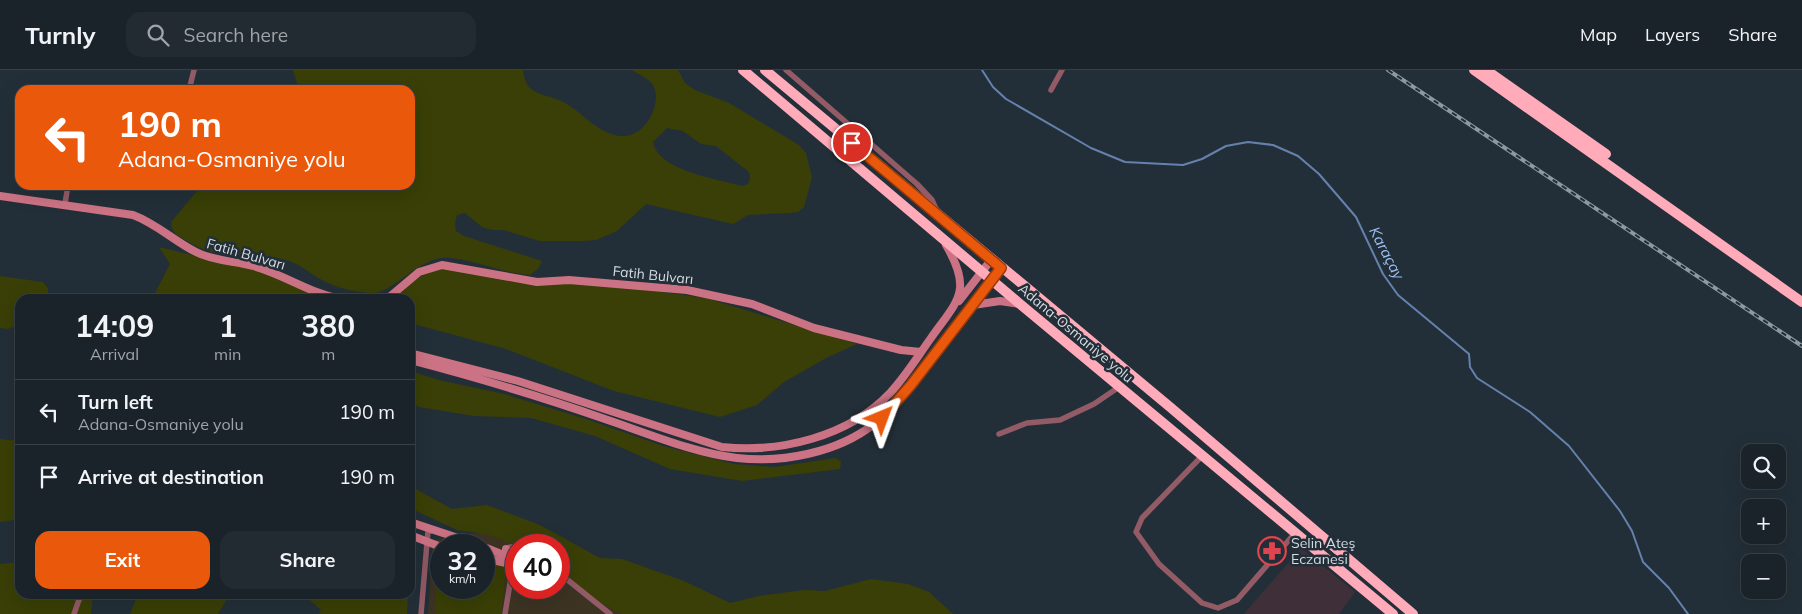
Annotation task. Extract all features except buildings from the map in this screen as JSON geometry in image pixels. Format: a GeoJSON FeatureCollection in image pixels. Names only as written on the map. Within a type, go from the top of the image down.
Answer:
{"type":"FeatureCollection","features":[{"type":"Feature","properties":{"kind":"highway","name":"Adana-Osmaniye yolu"},"geometry":{"type":"LineString","coordinates":[[742,70],[942,236],[981,272],[1393,614]]}},
{"type":"Feature","properties":{"kind":"highway","name":"Adana-Osmaniye yolu"},"geometry":{"type":"LineString","coordinates":[[765,70],[1170,407],[1413,614]]}},
{"type":"Feature","properties":{"kind":"highway"},"geometry":{"type":"LineString","coordinates":[[1474,70],[1802,302]]}},
{"type":"Feature","properties":{"kind":"highway"},"geometry":{"type":"LineString","coordinates":[[1486,70],[1802,294]]}},
{"type":"Feature","properties":{"kind":"street"},"geometry":{"type":"LineString","coordinates":[[190,85],[194,70]]}},
{"type":"Feature","properties":{"kind":"street"},"geometry":{"type":"LineString","coordinates":[[786,70],[917,184],[932,200],[940,216]]}},
{"type":"Feature","properties":{"kind":"street"},"geometry":{"type":"LineString","coordinates":[[1051,90],[1062,70]]}},
{"type":"Feature","properties":{"kind":"street"},"geometry":{"type":"LineString","coordinates":[[65,204],[67,190]]}},
{"type":"Feature","properties":{"kind":"street","name":"Fatih Bulvarı"},"geometry":{"type":"LineString","coordinates":[[0,196],[133,215],[149,221],[199,254],[278,274],[320,294]]}},
{"type":"Feature","properties":{"kind":"street"},"geometry":{"type":"LineString","coordinates":[[942,236],[956,262],[960,276],[959,301]]}},
{"type":"Feature","properties":{"kind":"street"},"geometry":{"type":"LineString","coordinates":[[415,353],[526,383],[722,447],[742,449],[800,443],[861,416],[890,393],[991,260]]}},
{"type":"Feature","properties":{"kind":"street","name":"Fatih Bulvarı"},"geometry":{"type":"LineString","coordinates":[[392,294],[419,272],[442,265],[538,282],[576,280],[687,290],[752,304],[814,328],[901,350],[921,352]]}},
{"type":"Feature","properties":{"kind":"street"},"geometry":{"type":"LineString","coordinates":[[415,361],[514,389],[726,457],[780,458],[806,455],[826,448],[873,425],[891,410],[1001,268]]}},
{"type":"Feature","properties":{"kind":"street"},"geometry":{"type":"LineString","coordinates":[[973,305],[1000,301],[1020,304]]}},
{"type":"Feature","properties":{"kind":"street"},"geometry":{"type":"LineString","coordinates":[[1000,434],[1027,423],[1060,420],[1094,404],[1119,387]]}},
{"type":"Feature","properties":{"kind":"street"},"geometry":{"type":"LineString","coordinates":[[1202,456],[1142,518],[1136,532],[1159,564],[1202,603],[1218,608],[1237,600],[1295,533]]}},
{"type":"Feature","properties":{"kind":"street"},"geometry":{"type":"LineString","coordinates":[[415,524],[440,534]]}},
{"type":"Feature","properties":{"kind":"street"},"geometry":{"type":"LineString","coordinates":[[421,614],[428,531],[430,531]]}},
{"type":"Feature","properties":{"kind":"street"},"geometry":{"type":"LineString","coordinates":[[415,537],[430,544]]}},
{"type":"Feature","properties":{"kind":"street"},"geometry":{"type":"LineString","coordinates":[[570,582],[610,614]]}},
{"type":"Feature","properties":{"kind":"street"},"geometry":{"type":"LineString","coordinates":[[74,614],[79,599]]}},
{"type":"Feature","properties":{"kind":"street"},"geometry":{"type":"LineString","coordinates":[[598,614],[603,608]]}},
{"type":"Feature","properties":{"kind":"street"},"geometry":{"type":"LineString","coordinates":[[505,611],[510,614]]}},
{"type":"Feature","properties":{"kind":"shaded area"},"geometry":{"type":"Polygon","coordinates":[[[490,530],[505,539],[505,599],[570,599],[570,566],[679,614],[428,614],[430,584],[430,599],[495,599],[495,534],[467,534],[490,530]]]}},
{"type":"Feature","properties":{"kind":"shaded area"},"geometry":{"type":"Polygon","coordinates":[[[1301,548],[1355,592],[1339,614],[1244,614],[1301,548]]]}},
{"type":"Feature","properties":{"kind":"green space"},"geometry":{"type":"Polygon","coordinates":[[[293,70],[523,70],[527,84],[534,91],[565,103],[598,127],[621,136],[629,135],[643,127],[648,121],[655,105],[654,86],[646,78],[632,70],[678,70],[685,83],[695,90],[729,103],[799,145],[806,153],[812,177],[804,207],[798,212],[748,215],[733,224],[646,204],[617,231],[596,240],[540,241],[503,230],[482,227],[465,213],[457,215],[456,231],[464,236],[542,261],[538,269],[530,275],[519,274],[460,259],[441,258],[423,265],[389,288],[374,293],[340,288],[288,260],[224,254],[201,248],[176,234],[172,229],[171,222],[198,190],[415,190],[415,85],[298,85],[293,70]],[[667,128],[653,142],[657,152],[677,167],[705,177],[742,186],[748,184],[750,180],[749,172],[716,146],[701,144],[683,131],[667,128]]]}},
{"type":"Feature","properties":{"kind":"green space"},"geometry":{"type":"Polygon","coordinates":[[[159,247],[246,268],[278,270],[311,288],[310,294],[155,294],[170,264],[159,247]]]}},
{"type":"Feature","properties":{"kind":"green space"},"geometry":{"type":"Polygon","coordinates":[[[435,268],[491,273],[536,284],[603,284],[706,298],[857,344],[826,358],[784,382],[757,405],[720,417],[614,391],[506,349],[415,324],[415,294],[400,294],[413,281],[435,268]]]}},
{"type":"Feature","properties":{"kind":"green space"},"geometry":{"type":"Polygon","coordinates":[[[0,276],[43,282],[48,288],[48,294],[15,294],[15,327],[8,329],[0,328],[0,276]]]}},
{"type":"Feature","properties":{"kind":"green space"},"geometry":{"type":"Polygon","coordinates":[[[415,373],[439,380],[504,394],[586,419],[663,446],[734,464],[775,467],[836,458],[841,462],[840,469],[742,481],[670,469],[595,436],[531,418],[474,416],[419,407],[415,404],[415,373]]]}},
{"type":"Feature","properties":{"kind":"green space"},"geometry":{"type":"Polygon","coordinates":[[[0,439],[15,440],[15,520],[0,522],[0,439]]]}},
{"type":"Feature","properties":{"kind":"green space"},"geometry":{"type":"Polygon","coordinates":[[[415,489],[452,509],[487,505],[540,525],[556,534],[505,534],[505,541],[495,537],[495,534],[457,530],[415,510],[415,489]]]}},
{"type":"Feature","properties":{"kind":"green space"},"geometry":{"type":"Polygon","coordinates":[[[570,542],[600,558],[622,559],[684,581],[730,603],[759,596],[804,590],[825,591],[871,579],[908,584],[929,592],[953,614],[621,614],[583,592],[570,577],[570,542]]]}},
{"type":"Feature","properties":{"kind":"green space"},"geometry":{"type":"Polygon","coordinates":[[[495,556],[505,560],[501,614],[435,614],[435,599],[495,599],[495,556]]]}},
{"type":"Feature","properties":{"kind":"green space"},"geometry":{"type":"Polygon","coordinates":[[[15,562],[15,599],[92,599],[91,614],[0,614],[0,564],[15,562]]]}},
{"type":"Feature","properties":{"kind":"green space"},"geometry":{"type":"Polygon","coordinates":[[[136,599],[227,599],[218,614],[130,614],[136,599]]]}},
{"type":"Feature","properties":{"kind":"green space"},"geometry":{"type":"Polygon","coordinates":[[[309,599],[408,599],[407,614],[319,614],[321,610],[309,599]]]}},
{"type":"Feature","properties":{"kind":"waterway","name":"Karaçay"},"geometry":{"type":"LineString","coordinates":[[982,70],[993,87],[1006,99],[1091,148],[1125,162],[1183,165],[1202,159],[1226,146],[1248,142],[1273,145],[1298,156],[1319,174],[1356,217],[1383,274],[1398,295],[1469,354],[1470,367],[1477,378],[1530,412],[1569,446],[1620,511],[1632,531],[1643,562],[1669,588],[1688,614]]}},
{"type":"Feature","properties":{"kind":"railway"},"geometry":{"type":"LineString","coordinates":[[1388,70],[1802,346]]}},
{"type":"Feature","properties":{"kind":"place","name":"Selin Ateş Eczanesi"},"geometry":{"type":"Point","coordinates":[1272,551]}},
{"type":"Feature","properties":{"kind":"route"},"geometry":{"type":"LineString","coordinates":[[852,143],[1001,268],[911,385],[882,418]]}}]}
